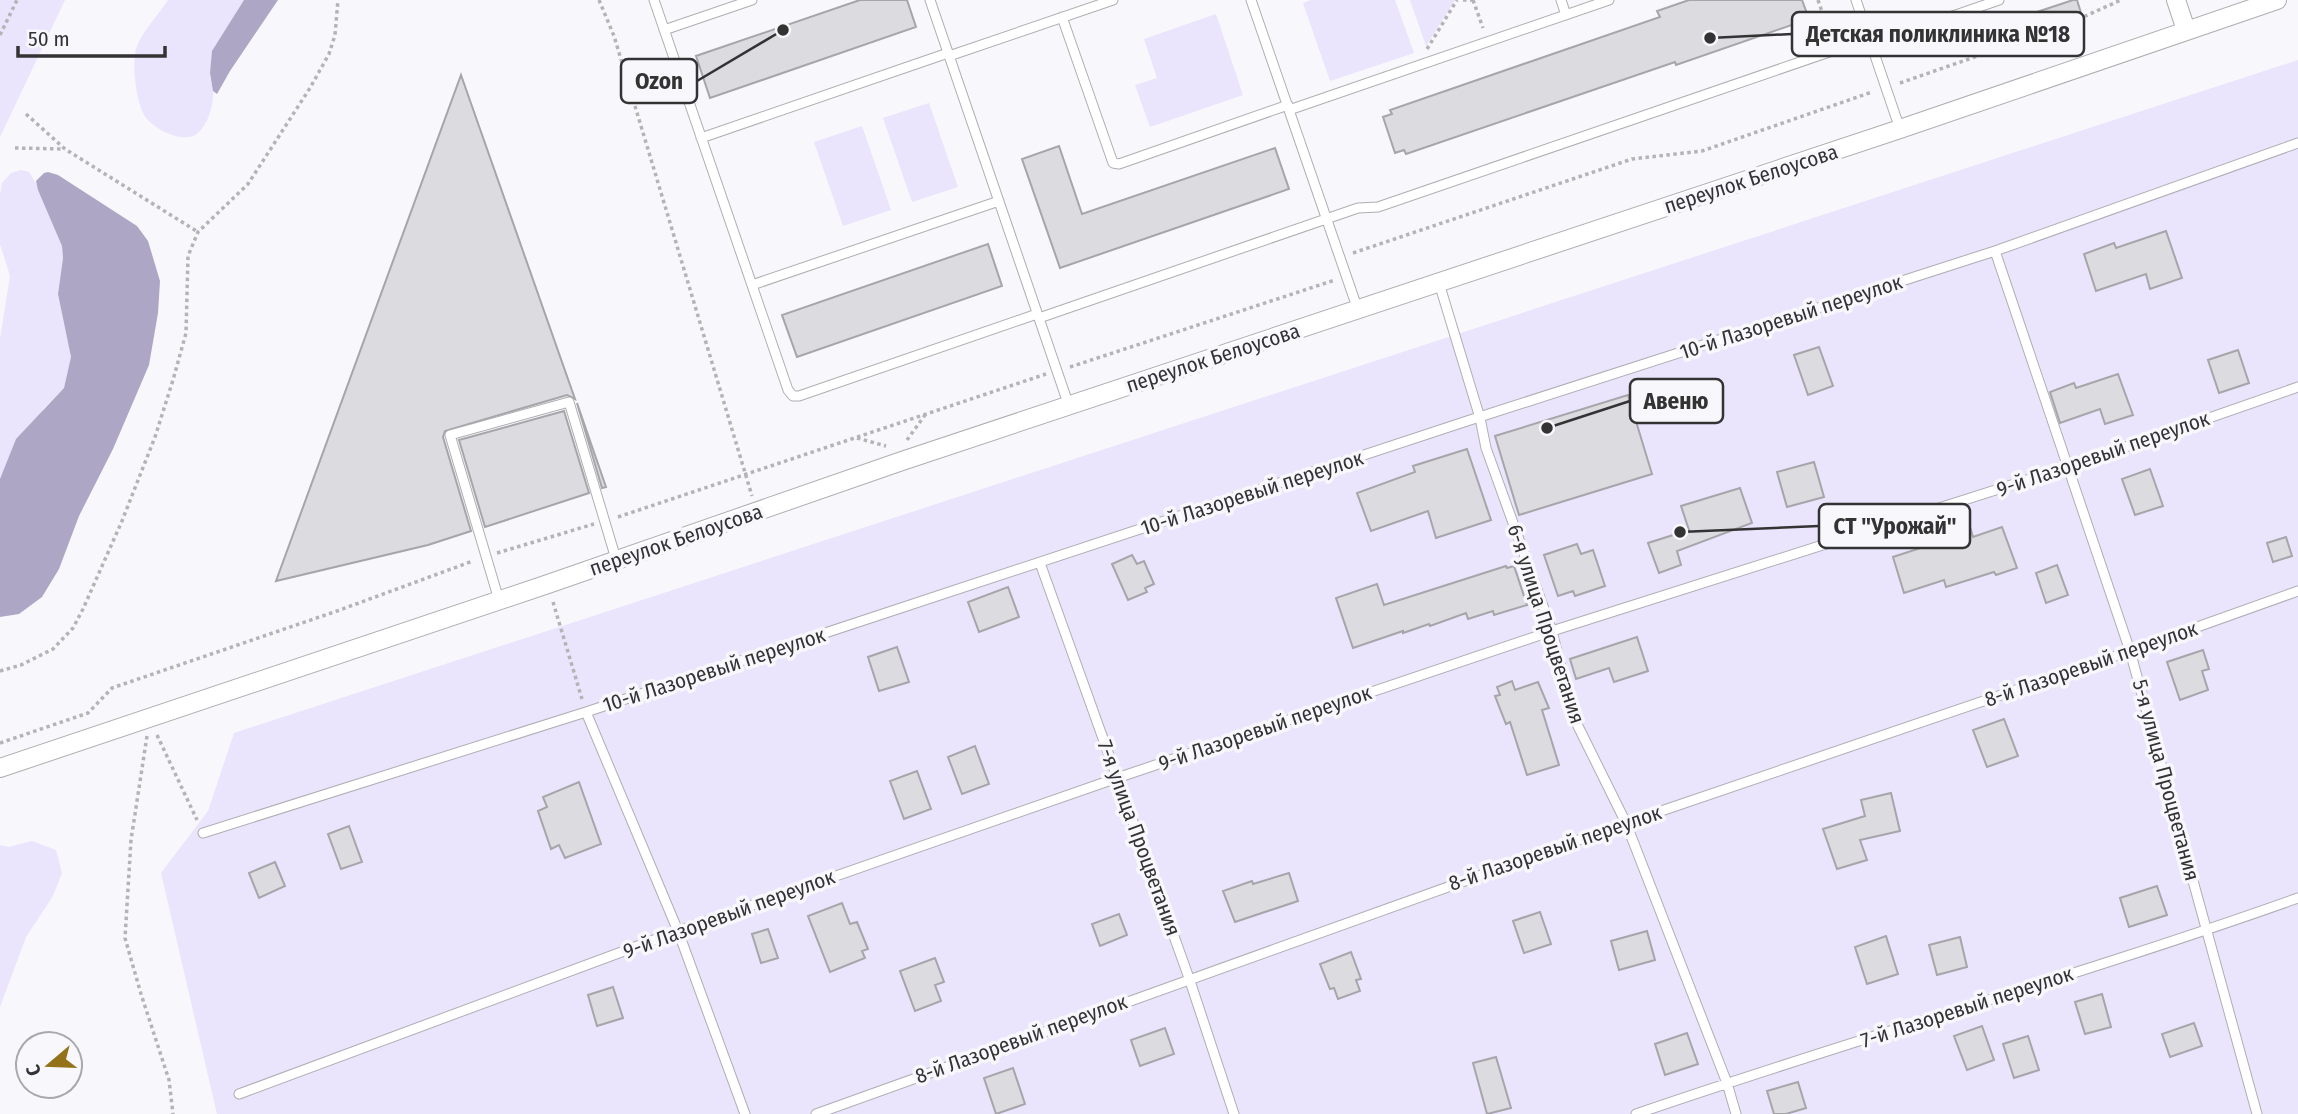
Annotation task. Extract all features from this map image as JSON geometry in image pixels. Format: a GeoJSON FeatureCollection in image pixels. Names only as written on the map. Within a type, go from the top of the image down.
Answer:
{"type":"FeatureCollection","features":[{"type":"Feature","properties":{"kind":"street"},"geometry":{"type":"LineString","coordinates":[[2176,0],[2186,30]]}},
{"type":"Feature","properties":{"kind":"street","name":"переулок Белоусова"},"geometry":{"type":"LineString","coordinates":[[0,768],[2277,0]]}},
{"type":"Feature","properties":{"kind":"lane"},"geometry":{"type":"LineString","coordinates":[[654,0],[788,390],[793,396],[1358,208],[1378,207],[1899,28],[1924,26],[2000,0]]}},
{"type":"Feature","properties":{"kind":"lane"},"geometry":{"type":"LineString","coordinates":[[664,30],[752,0]]}},
{"type":"Feature","properties":{"kind":"lane"},"geometry":{"type":"LineString","coordinates":[[930,0],[1069,406]]}},
{"type":"Feature","properties":{"kind":"lane"},"geometry":{"type":"LineString","coordinates":[[701,138],[1113,0]]}},
{"type":"Feature","properties":{"kind":"lane"},"geometry":{"type":"LineString","coordinates":[[1251,0],[1358,310]]}},
{"type":"Feature","properties":{"kind":"lane"},"geometry":{"type":"LineString","coordinates":[[1561,0],[1566,15]]}},
{"type":"Feature","properties":{"kind":"lane"},"geometry":{"type":"LineString","coordinates":[[1062,18],[1114,163],[1119,164],[1609,0]]}},
{"type":"Feature","properties":{"kind":"lane"},"geometry":{"type":"LineString","coordinates":[[1856,0],[1900,129]]}},
{"type":"Feature","properties":{"kind":"lane","name":"10-й Лазоревый переулок"},"geometry":{"type":"LineString","coordinates":[[203,833],[586,712],[1996,251],[2298,143]]}},
{"type":"Feature","properties":{"kind":"lane"},"geometry":{"type":"LineString","coordinates":[[752,285],[999,201]]}},
{"type":"Feature","properties":{"kind":"lane","name":"5-я улица Процветания"},"geometry":{"type":"LineString","coordinates":[[1996,251],[2130,651],[2257,1114]]}},
{"type":"Feature","properties":{"kind":"lane","name":"6-я улица Процветания"},"geometry":{"type":"LineString","coordinates":[[1439,283],[1480,418],[1486,447],[1552,631],[1573,716],[1626,823],[1727,1083],[1736,1114]]}},
{"type":"Feature","properties":{"kind":"lane","name":"9-й Лазоревый переулок"},"geometry":{"type":"LineString","coordinates":[[239,1094],[678,931],[1117,778],[1552,631],[2068,467],[2298,387]]}},
{"type":"Feature","properties":{"kind":"lane"},"geometry":{"type":"LineString","coordinates":[[499,600],[450,435],[569,402],[616,559]]}},
{"type":"Feature","properties":{"kind":"lane","name":"7-я улица Процветания"},"geometry":{"type":"LineString","coordinates":[[1040,563],[1189,978],[1234,1114]]}},
{"type":"Feature","properties":{"kind":"lane","name":"8-й Лазоревый переулок"},"geometry":{"type":"LineString","coordinates":[[816,1114],[1626,823],[2298,591]]}},
{"type":"Feature","properties":{"kind":"lane"},"geometry":{"type":"LineString","coordinates":[[586,712],[678,931],[745,1114]]}},
{"type":"Feature","properties":{"kind":"lane","name":"7-й Лазоревый переулок"},"geometry":{"type":"LineString","coordinates":[[1636,1114],[2207,930],[2298,898]]}},
{"type":"Feature","properties":{"kind":"path"},"geometry":{"type":"LineString","coordinates":[[0,35],[18,0]]}},
{"type":"Feature","properties":{"kind":"path"},"geometry":{"type":"LineString","coordinates":[[0,671],[21,665],[53,649],[73,628],[100,571],[155,437],[173,380],[186,333],[188,256],[198,232],[247,184],[310,88],[329,54],[335,35],[338,0]]}},
{"type":"Feature","properties":{"kind":"path"},"geometry":{"type":"LineString","coordinates":[[599,0],[614,36],[757,512]]}},
{"type":"Feature","properties":{"kind":"path"},"geometry":{"type":"LineString","coordinates":[[1431,61],[1427,48],[1457,0]]}},
{"type":"Feature","properties":{"kind":"path"},"geometry":{"type":"LineString","coordinates":[[1463,0],[1473,0],[1487,42]]}},
{"type":"Feature","properties":{"kind":"path"},"geometry":{"type":"LineString","coordinates":[[1818,0],[1835,50]]}},
{"type":"Feature","properties":{"kind":"path"},"geometry":{"type":"LineString","coordinates":[[1341,257],[1632,159],[1702,151],[2061,27],[2121,0]]}},
{"type":"Feature","properties":{"kind":"path"},"geometry":{"type":"LineString","coordinates":[[2013,18],[2020,41]]}},
{"type":"Feature","properties":{"kind":"path"},"geometry":{"type":"LineString","coordinates":[[26,114],[65,149],[198,232]]}},
{"type":"Feature","properties":{"kind":"path"},"geometry":{"type":"LineString","coordinates":[[15,148],[65,149]]}},
{"type":"Feature","properties":{"kind":"path"},"geometry":{"type":"LineString","coordinates":[[0,743],[88,713],[111,688],[337,611],[486,556],[604,521],[1347,276]]}},
{"type":"Feature","properties":{"kind":"path"},"geometry":{"type":"LineString","coordinates":[[906,440],[926,414]]}},
{"type":"Feature","properties":{"kind":"path"},"geometry":{"type":"LineString","coordinates":[[855,437],[888,446]]}},
{"type":"Feature","properties":{"kind":"path"},"geometry":{"type":"LineString","coordinates":[[548,583],[586,712]]}},
{"type":"Feature","properties":{"kind":"path"},"geometry":{"type":"LineString","coordinates":[[149,718],[203,833]]}},
{"type":"Feature","properties":{"kind":"path"},"geometry":{"type":"LineString","coordinates":[[149,718],[131,840],[125,938],[169,1080],[173,1114]]}},
{"type":"Feature","properties":{"kind":"shaded area"},"geometry":{"type":"Polygon","coordinates":[[[0,0],[65,0],[0,137],[0,0]]]}},
{"type":"Feature","properties":{"kind":"shaded area"},"geometry":{"type":"Polygon","coordinates":[[[168,0],[244,0],[212,65],[210,75],[213,95],[208,119],[202,129],[192,136],[176,136],[152,124],[143,113],[137,92],[134,69],[137,48],[144,33],[168,0]]]}},
{"type":"Feature","properties":{"kind":"shaded area"},"geometry":{"type":"Polygon","coordinates":[[[244,0],[278,0],[217,94],[213,91],[210,73],[212,51],[244,0]]]}},
{"type":"Feature","properties":{"kind":"shaded area"},"geometry":{"type":"Polygon","coordinates":[[[1311,0],[1395,0],[1414,53],[1330,81],[1303,3],[1311,0]]]}},
{"type":"Feature","properties":{"kind":"shaded area"},"geometry":{"type":"Polygon","coordinates":[[[1410,0],[1455,0],[1426,46],[1410,0]]]}},
{"type":"Feature","properties":{"kind":"shaded area"},"geometry":{"type":"Polygon","coordinates":[[[1216,14],[1243,95],[1150,127],[1135,85],[1157,78],[1144,39],[1216,14]]]}},
{"type":"Feature","properties":{"kind":"shaded area"},"geometry":{"type":"Polygon","coordinates":[[[2298,60],[2298,1114],[217,1114],[161,873],[208,811],[234,733],[2298,60]]]}},
{"type":"Feature","properties":{"kind":"shaded area"},"geometry":{"type":"Polygon","coordinates":[[[929,103],[958,187],[912,202],[883,118],[929,103]]]}},
{"type":"Feature","properties":{"kind":"shaded area"},"geometry":{"type":"Polygon","coordinates":[[[862,126],[891,210],[843,226],[814,142],[862,126]]]}},
{"type":"Feature","properties":{"kind":"shaded area"},"geometry":{"type":"Polygon","coordinates":[[[21,170],[29,172],[37,185],[62,246],[58,294],[71,357],[64,388],[44,408],[0,479],[0,339],[10,276],[0,244],[0,195],[2,183],[11,173],[21,170]]]}},
{"type":"Feature","properties":{"kind":"shaded area"},"geometry":{"type":"Polygon","coordinates":[[[48,172],[58,175],[137,226],[148,241],[160,281],[158,313],[149,365],[113,449],[79,516],[59,569],[42,597],[19,614],[0,617],[0,479],[16,439],[64,388],[71,357],[58,294],[62,246],[36,181],[48,172]]]}},
{"type":"Feature","properties":{"kind":"shaded area"},"geometry":{"type":"Polygon","coordinates":[[[32,841],[56,850],[62,873],[53,896],[26,937],[0,1007],[0,845],[9,847],[32,841]]]}},
{"type":"Feature","properties":{"kind":"building"},"geometry":{"type":"Polygon","coordinates":[[[860,0],[907,0],[916,27],[710,98],[696,56],[860,0]]]}},
{"type":"Feature","properties":{"kind":"building"},"geometry":{"type":"Polygon","coordinates":[[[1689,0],[1802,0],[1809,19],[1406,154],[1404,150],[1395,153],[1383,117],[1392,114],[1390,110],[1660,17],[1657,11],[1689,0]]]}},
{"type":"Feature","properties":{"kind":"building"},"geometry":{"type":"Polygon","coordinates":[[[2077,0],[2081,13],[2027,32],[2022,17],[2077,0]]]}},
{"type":"Feature","properties":{"kind":"building"},"geometry":{"type":"Polygon","coordinates":[[[461,75],[575,399],[567,395],[445,431],[443,437],[471,531],[428,545],[276,581],[461,75]]]}},
{"type":"Feature","properties":{"kind":"building"},"geometry":{"type":"Polygon","coordinates":[[[1059,146],[1082,214],[1275,148],[1289,189],[1060,268],[1022,159],[1059,146]]]}},
{"type":"Feature","properties":{"kind":"building"},"geometry":{"type":"Polygon","coordinates":[[[2166,231],[2182,278],[2150,289],[2146,274],[2096,291],[2084,254],[2114,243],[2116,248],[2166,231]]]}},
{"type":"Feature","properties":{"kind":"building"},"geometry":{"type":"Polygon","coordinates":[[[988,244],[1002,286],[797,357],[782,315],[988,244]]]}},
{"type":"Feature","properties":{"kind":"building"},"geometry":{"type":"Polygon","coordinates":[[[1819,347],[1833,386],[1808,395],[1794,355],[1819,347]]]}},
{"type":"Feature","properties":{"kind":"building"},"geometry":{"type":"Polygon","coordinates":[[[2238,350],[2249,383],[2219,393],[2208,360],[2238,350]]]}},
{"type":"Feature","properties":{"kind":"building"},"geometry":{"type":"Polygon","coordinates":[[[2118,374],[2133,415],[2105,424],[2100,409],[2060,423],[2050,392],[2074,383],[2076,388],[2118,374]]]}},
{"type":"Feature","properties":{"kind":"building"},"geometry":{"type":"Polygon","coordinates":[[[1628,395],[1652,474],[1519,515],[1495,436],[1628,395]]]}},
{"type":"Feature","properties":{"kind":"building"},"geometry":{"type":"Polygon","coordinates":[[[577,403],[606,487],[602,488],[577,403]]]}},
{"type":"Feature","properties":{"kind":"building"},"geometry":{"type":"Polygon","coordinates":[[[564,411],[589,493],[485,527],[459,440],[564,411]]]}},
{"type":"Feature","properties":{"kind":"building"},"geometry":{"type":"Polygon","coordinates":[[[1467,449],[1491,520],[1436,538],[1428,511],[1371,531],[1357,493],[1415,472],[1413,466],[1467,449]]]}},
{"type":"Feature","properties":{"kind":"building"},"geometry":{"type":"Polygon","coordinates":[[[1814,462],[1824,497],[1787,507],[1777,472],[1814,462]]]}},
{"type":"Feature","properties":{"kind":"building"},"geometry":{"type":"Polygon","coordinates":[[[2150,469],[2163,506],[2135,515],[2122,479],[2150,469]]]}},
{"type":"Feature","properties":{"kind":"building"},"geometry":{"type":"Polygon","coordinates":[[[1740,488],[1752,523],[1677,551],[1681,565],[1659,573],[1648,543],[1689,530],[1681,506],[1740,488]]]}},
{"type":"Feature","properties":{"kind":"building"},"geometry":{"type":"Polygon","coordinates":[[[1970,527],[1973,537],[2002,527],[2017,568],[1946,587],[1944,580],[1904,593],[1893,557],[1933,544],[1931,539],[1970,527]]]}},
{"type":"Feature","properties":{"kind":"building"},"geometry":{"type":"Polygon","coordinates":[[[2286,537],[2292,556],[2273,562],[2267,543],[2286,537]]]}},
{"type":"Feature","properties":{"kind":"building"},"geometry":{"type":"Polygon","coordinates":[[[1577,544],[1581,554],[1593,550],[1605,586],[1575,596],[1573,591],[1558,596],[1544,555],[1577,544]]]}},
{"type":"Feature","properties":{"kind":"building"},"geometry":{"type":"Polygon","coordinates":[[[1132,555],[1137,564],[1144,561],[1154,584],[1145,588],[1147,592],[1128,600],[1112,564],[1132,555]]]}},
{"type":"Feature","properties":{"kind":"building"},"geometry":{"type":"Polygon","coordinates":[[[2057,565],[2068,595],[2046,603],[2036,573],[2057,565]]]}},
{"type":"Feature","properties":{"kind":"building"},"geometry":{"type":"Polygon","coordinates":[[[1506,566],[1514,566],[1527,605],[1494,615],[1493,611],[1468,619],[1466,613],[1353,648],[1336,598],[1377,584],[1384,605],[1506,566]]]}},
{"type":"Feature","properties":{"kind":"building"},"geometry":{"type":"Polygon","coordinates":[[[1008,587],[1019,617],[979,632],[968,602],[1008,587]]]}},
{"type":"Feature","properties":{"kind":"building"},"geometry":{"type":"Polygon","coordinates":[[[1637,637],[1648,671],[1614,682],[1609,668],[1576,679],[1570,659],[1637,637]]]}},
{"type":"Feature","properties":{"kind":"building"},"geometry":{"type":"Polygon","coordinates":[[[897,647],[909,682],[879,691],[868,657],[897,647]]]}},
{"type":"Feature","properties":{"kind":"building"},"geometry":{"type":"Polygon","coordinates":[[[2203,650],[2209,669],[2202,671],[2208,690],[2180,700],[2167,662],[2203,650]]]}},
{"type":"Feature","properties":{"kind":"building"},"geometry":{"type":"Polygon","coordinates":[[[1512,681],[1515,690],[1538,682],[1549,708],[1542,710],[1559,765],[1527,775],[1510,722],[1506,724],[1495,696],[1500,695],[1497,687],[1512,681]]]}},
{"type":"Feature","properties":{"kind":"building"},"geometry":{"type":"Polygon","coordinates":[[[2004,719],[2018,756],[1987,767],[1973,730],[2004,719]]]}},
{"type":"Feature","properties":{"kind":"building"},"geometry":{"type":"Polygon","coordinates":[[[975,746],[989,784],[962,794],[948,757],[975,746]]]}},
{"type":"Feature","properties":{"kind":"building"},"geometry":{"type":"Polygon","coordinates":[[[917,771],[931,809],[904,819],[890,781],[917,771]]]}},
{"type":"Feature","properties":{"kind":"building"},"geometry":{"type":"Polygon","coordinates":[[[579,782],[601,844],[565,858],[559,845],[551,849],[538,811],[547,807],[543,797],[579,782]]]}},
{"type":"Feature","properties":{"kind":"building"},"geometry":{"type":"Polygon","coordinates":[[[1891,793],[1900,831],[1860,840],[1867,860],[1837,869],[1823,829],[1865,816],[1861,800],[1891,793]]]}},
{"type":"Feature","properties":{"kind":"building"},"geometry":{"type":"Polygon","coordinates":[[[349,826],[362,862],[341,869],[328,834],[349,826]]]}},
{"type":"Feature","properties":{"kind":"building"},"geometry":{"type":"Polygon","coordinates":[[[275,862],[285,886],[259,898],[249,873],[275,862]]]}},
{"type":"Feature","properties":{"kind":"building"},"geometry":{"type":"Polygon","coordinates":[[[1289,873],[1298,901],[1235,922],[1223,891],[1289,873]]]}},
{"type":"Feature","properties":{"kind":"building"},"geometry":{"type":"Polygon","coordinates":[[[2157,886],[2167,915],[2129,927],[2120,898],[2157,886]]]}},
{"type":"Feature","properties":{"kind":"building"},"geometry":{"type":"Polygon","coordinates":[[[842,903],[850,924],[857,922],[868,949],[862,951],[865,958],[830,972],[808,916],[842,903]]]}},
{"type":"Feature","properties":{"kind":"building"},"geometry":{"type":"Polygon","coordinates":[[[1540,912],[1551,944],[1524,953],[1513,921],[1540,912]]]}},
{"type":"Feature","properties":{"kind":"building"},"geometry":{"type":"Polygon","coordinates":[[[1119,914],[1127,935],[1100,946],[1092,924],[1119,914]]]}},
{"type":"Feature","properties":{"kind":"building"},"geometry":{"type":"Polygon","coordinates":[[[768,929],[778,958],[761,963],[752,934],[768,929]]]}},
{"type":"Feature","properties":{"kind":"building"},"geometry":{"type":"Polygon","coordinates":[[[1647,931],[1655,960],[1619,970],[1611,941],[1647,931]]]}},
{"type":"Feature","properties":{"kind":"building"},"geometry":{"type":"Polygon","coordinates":[[[1886,936],[1898,974],[1867,984],[1855,947],[1886,936]]]}},
{"type":"Feature","properties":{"kind":"building"},"geometry":{"type":"Polygon","coordinates":[[[1960,937],[1967,967],[1937,975],[1929,945],[1960,937]]]}},
{"type":"Feature","properties":{"kind":"building"},"geometry":{"type":"Polygon","coordinates":[[[1351,952],[1361,979],[1356,980],[1360,991],[1338,999],[1334,988],[1330,989],[1320,964],[1351,952]]]}},
{"type":"Feature","properties":{"kind":"building"},"geometry":{"type":"Polygon","coordinates":[[[935,958],[944,982],[935,985],[941,1001],[915,1011],[900,971],[935,958]]]}},
{"type":"Feature","properties":{"kind":"building"},"geometry":{"type":"Polygon","coordinates":[[[613,987],[623,1018],[597,1026],[588,995],[613,987]]]}},
{"type":"Feature","properties":{"kind":"building"},"geometry":{"type":"Polygon","coordinates":[[[2102,994],[2111,1027],[2085,1034],[2075,1002],[2102,994]]]}},
{"type":"Feature","properties":{"kind":"building"},"geometry":{"type":"Polygon","coordinates":[[[2194,1023],[2202,1046],[2170,1057],[2162,1034],[2194,1023]]]}},
{"type":"Feature","properties":{"kind":"building"},"geometry":{"type":"Polygon","coordinates":[[[1982,1026],[1994,1060],[1967,1070],[1954,1036],[1982,1026]]]}},
{"type":"Feature","properties":{"kind":"building"},"geometry":{"type":"Polygon","coordinates":[[[1165,1028],[1174,1054],[1140,1066],[1131,1040],[1165,1028]]]}},
{"type":"Feature","properties":{"kind":"building"},"geometry":{"type":"Polygon","coordinates":[[[1687,1033],[1698,1064],[1665,1075],[1655,1044],[1687,1033]]]}},
{"type":"Feature","properties":{"kind":"building"},"geometry":{"type":"Polygon","coordinates":[[[2028,1036],[2039,1070],[2014,1078],[2003,1044],[2028,1036]]]}},
{"type":"Feature","properties":{"kind":"building"},"geometry":{"type":"Polygon","coordinates":[[[1496,1057],[1511,1108],[1487,1114],[1473,1063],[1496,1057]]]}},
{"type":"Feature","properties":{"kind":"building"},"geometry":{"type":"Polygon","coordinates":[[[1013,1068],[1025,1104],[996,1114],[984,1078],[1013,1068]]]}},
{"type":"Feature","properties":{"kind":"building"},"geometry":{"type":"Polygon","coordinates":[[[1798,1082],[1806,1108],[1786,1114],[1774,1114],[1767,1091],[1798,1082]]]}},
{"type":"Feature","properties":{"kind":"place","name":"Ozon"},"geometry":{"type":"Point","coordinates":[783,30]}},
{"type":"Feature","properties":{"kind":"place","name":"Детская поликлиника №18"},"geometry":{"type":"Point","coordinates":[1710,38]}},
{"type":"Feature","properties":{"kind":"place","name":"Авеню"},"geometry":{"type":"Point","coordinates":[1547,428]}},
{"type":"Feature","properties":{"kind":"place","name":"СТ \"Урожай\""},"geometry":{"type":"Point","coordinates":[1680,532]}}]}
